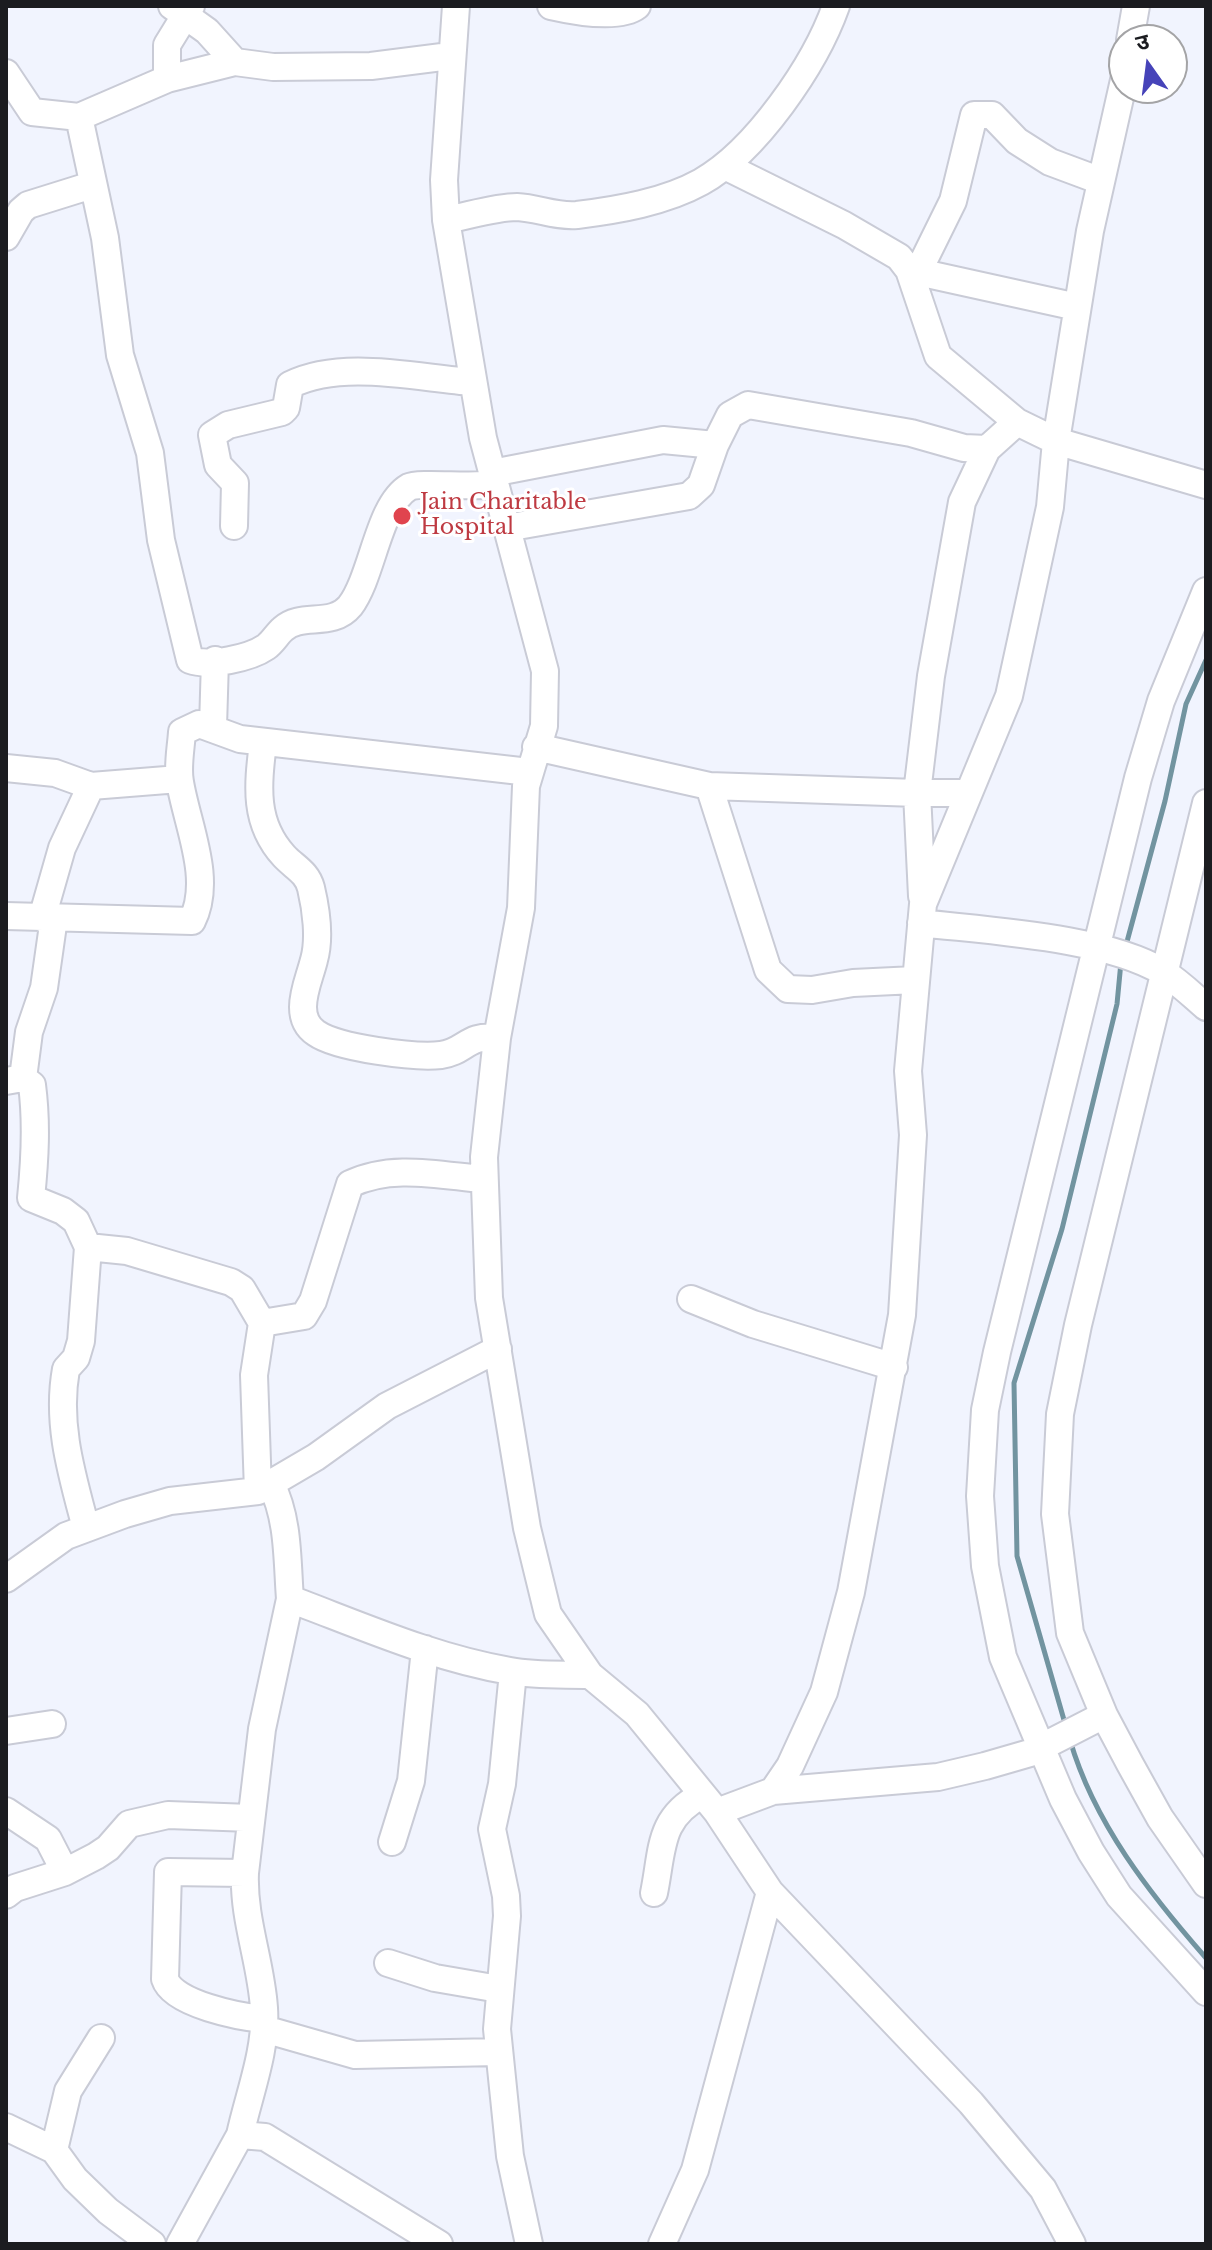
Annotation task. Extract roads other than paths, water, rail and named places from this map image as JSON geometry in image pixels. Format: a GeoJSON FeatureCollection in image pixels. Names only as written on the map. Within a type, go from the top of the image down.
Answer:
{"type":"FeatureCollection","features":[{"type":"Feature","properties":{"kind":"street"},"geometry":{"type":"LineString","coordinates":[[456,6],[450,56],[444,180],[446,220],[472,382],[493,478],[545,671],[544,726],[532,759],[521,908],[497,1038],[482,1179],[486,1267],[498,1349],[527,1528],[548,1614],[590,1675],[637,1714],[709,1804],[770,1892],[971,2103],[1043,2189],[1072,2244]]}},
{"type":"Feature","properties":{"kind":"street"},"geometry":{"type":"LineString","coordinates":[[551,6],[610,12],[631,11],[637,6]]}},
{"type":"Feature","properties":{"kind":"street"},"geometry":{"type":"LineString","coordinates":[[446,220],[515,207],[561,215],[606,209],[660,198],[702,182],[725,166],[796,86],[827,31],[836,6]]}},
{"type":"Feature","properties":{"kind":"street"},"geometry":{"type":"LineString","coordinates":[[167,79],[167,45],[183,9],[235,62]]}},
{"type":"Feature","properties":{"kind":"street"},"geometry":{"type":"LineString","coordinates":[[6,73],[32,112],[79,117],[167,79],[235,62],[273,67],[371,66],[450,56]]}},
{"type":"Feature","properties":{"kind":"street"},"geometry":{"type":"LineString","coordinates":[[922,914],[966,793],[1009,696],[1050,507],[1056,441],[1077,307],[1119,104]]}},
{"type":"Feature","properties":{"kind":"street"},"geometry":{"type":"LineString","coordinates":[[1101,181],[1050,162],[1026,148],[992,115],[974,115],[953,201],[914,271],[938,356],[1017,422],[1056,441],[1206,485]]}},
{"type":"Feature","properties":{"kind":"street"},"geometry":{"type":"LineString","coordinates":[[79,117],[105,238],[120,355],[150,453],[161,540],[190,660],[197,663],[263,649],[288,625],[331,619],[341,614],[367,577],[388,515],[407,489],[422,485],[443,488],[663,440],[715,445]]}},
{"type":"Feature","properties":{"kind":"street"},"geometry":{"type":"LineString","coordinates":[[725,166],[871,239],[914,271],[1077,307]]}},
{"type":"Feature","properties":{"kind":"street"},"geometry":{"type":"LineString","coordinates":[[6,237],[28,205],[92,185]]}},
{"type":"Feature","properties":{"kind":"street"},"geometry":{"type":"LineString","coordinates":[[234,526],[235,483],[218,465],[212,435],[228,425],[282,412],[290,385],[303,379],[347,373],[472,382]]}},
{"type":"Feature","properties":{"kind":"street"},"geometry":{"type":"LineString","coordinates":[[506,528],[689,496],[701,485],[730,415],[748,405],[911,433],[964,448],[987,449]]}},
{"type":"Feature","properties":{"kind":"street"},"geometry":{"type":"LineString","coordinates":[[773,1791],[790,1766],[824,1692],[851,1592],[894,1367],[902,1315],[913,1135],[908,1071],[922,914],[917,793],[931,676],[962,502],[987,449],[1017,422]]}},
{"type":"Feature","properties":{"kind":"street"},"geometry":{"type":"LineString","coordinates":[[1206,591],[1157,714],[1130,959],[1078,1325],[1060,1414],[1055,1514],[1070,1633],[1097,1726],[1206,1884]]}},
{"type":"Feature","properties":{"kind":"street"},"geometry":{"type":"LineString","coordinates":[[213,727],[215,660]]}},
{"type":"Feature","properties":{"kind":"street"},"geometry":{"type":"LineString","coordinates":[[6,916],[192,921],[201,894],[192,830],[179,779],[182,732],[199,724],[240,739],[263,742],[532,759],[709,786],[966,793]]}},
{"type":"Feature","properties":{"kind":"street"},"geometry":{"type":"LineString","coordinates":[[263,742],[258,794],[262,822],[270,840],[300,869],[311,887],[317,942],[303,1007],[307,1026],[318,1035],[345,1043],[418,1056],[445,1054],[471,1038],[497,1038]]}},
{"type":"Feature","properties":{"kind":"street"},"geometry":{"type":"LineString","coordinates":[[6,768],[55,773],[91,786],[179,779]]}},
{"type":"Feature","properties":{"kind":"street"},"geometry":{"type":"LineString","coordinates":[[86,1528],[68,1465],[64,1426],[65,1375],[79,1352],[88,1247],[76,1221],[63,1211],[18,1201],[36,1150],[32,1085],[14,1079],[44,988],[48,918],[62,848],[91,786]]}},
{"type":"Feature","properties":{"kind":"street"},"geometry":{"type":"LineString","coordinates":[[709,786],[768,970],[779,982],[788,989],[812,990],[853,983],[915,980]]}},
{"type":"Feature","properties":{"kind":"street"},"geometry":{"type":"LineString","coordinates":[[1206,803],[1130,959],[997,1352],[984,1425],[980,1496],[993,1617],[1003,1657],[1045,1749],[1063,1799],[1119,1896],[1206,1992]]}},
{"type":"Feature","properties":{"kind":"street"},"geometry":{"type":"LineString","coordinates":[[922,914],[1130,959],[1206,1007]]}},
{"type":"Feature","properties":{"kind":"street"},"geometry":{"type":"LineString","coordinates":[[262,1323],[304,1316],[313,1301],[350,1184],[378,1173],[405,1172],[482,1179]]}},
{"type":"Feature","properties":{"kind":"street"},"geometry":{"type":"LineString","coordinates":[[88,1247],[127,1251],[231,1282],[242,1289],[262,1323],[254,1375],[265,1487],[280,1500],[284,1528],[290,1599],[262,1729],[244,1896],[256,1951],[264,2024],[240,2135],[180,2244]]}},
{"type":"Feature","properties":{"kind":"street"},"geometry":{"type":"LineString","coordinates":[[691,1299],[753,1324],[894,1367]]}},
{"type":"Feature","properties":{"kind":"street"},"geometry":{"type":"LineString","coordinates":[[6,1579],[47,1547],[86,1528],[170,1501],[265,1487],[387,1406],[498,1349]]}},
{"type":"Feature","properties":{"kind":"street"},"geometry":{"type":"LineString","coordinates":[[290,1599],[425,1649],[513,1672],[590,1675]]}},
{"type":"Feature","properties":{"kind":"street"},"geometry":{"type":"LineString","coordinates":[[392,1842],[411,1781],[425,1649]]}},
{"type":"Feature","properties":{"kind":"street"},"geometry":{"type":"LineString","coordinates":[[513,1672],[502,1784],[492,1829],[506,1896],[498,2052],[510,2156],[529,2244]]}},
{"type":"Feature","properties":{"kind":"street"},"geometry":{"type":"LineString","coordinates":[[6,1731],[52,1724]]}},
{"type":"Feature","properties":{"kind":"street"},"geometry":{"type":"LineString","coordinates":[[654,1893],[666,1826],[684,1805],[709,1804],[773,1791],[938,1777],[1045,1749],[1097,1726]]}},
{"type":"Feature","properties":{"kind":"street"},"geometry":{"type":"LineString","coordinates":[[6,1811],[48,1839],[65,1872]]}},
{"type":"Feature","properties":{"kind":"street"},"geometry":{"type":"LineString","coordinates":[[6,1895],[15,1888],[65,1872],[108,1848],[129,1824],[168,1815],[251,1818]]}},
{"type":"Feature","properties":{"kind":"street"},"geometry":{"type":"LineString","coordinates":[[245,1873],[168,1872],[165,1979],[173,1990],[221,2013],[355,2055],[498,2052]]}},
{"type":"Feature","properties":{"kind":"street"},"geometry":{"type":"LineString","coordinates":[[662,2244],[695,2170],[770,1892]]}},
{"type":"Feature","properties":{"kind":"street"},"geometry":{"type":"LineString","coordinates":[[388,1963],[435,1978],[499,1989]]}},
{"type":"Feature","properties":{"kind":"street"},"geometry":{"type":"LineString","coordinates":[[54,2150],[68,2091],[101,2038]]}},
{"type":"Feature","properties":{"kind":"street"},"geometry":{"type":"LineString","coordinates":[[6,2127],[54,2150],[75,2179],[108,2211],[152,2244]]}},
{"type":"Feature","properties":{"kind":"street"},"geometry":{"type":"LineString","coordinates":[[240,2135],[265,2137],[439,2244]]}},
{"type":"Feature","properties":{"kind":"waterway"},"geometry":{"type":"LineString","coordinates":[[1125,949],[1165,801],[1186,704],[1206,660]]}},
{"type":"Feature","properties":{"kind":"waterway"},"geometry":{"type":"LineString","coordinates":[[1066,1727],[1017,1556],[1014,1383],[1062,1229],[1117,1004],[1121,962]]}},
{"type":"Feature","properties":{"kind":"waterway"},"geometry":{"type":"LineString","coordinates":[[1070,1740],[1080,1771],[1109,1829],[1164,1909],[1206,1958]]}},
{"type":"Feature","properties":{"kind":"place","name":"Jain Charitable Hospital"},"geometry":{"type":"Point","coordinates":[402,516]}}]}
